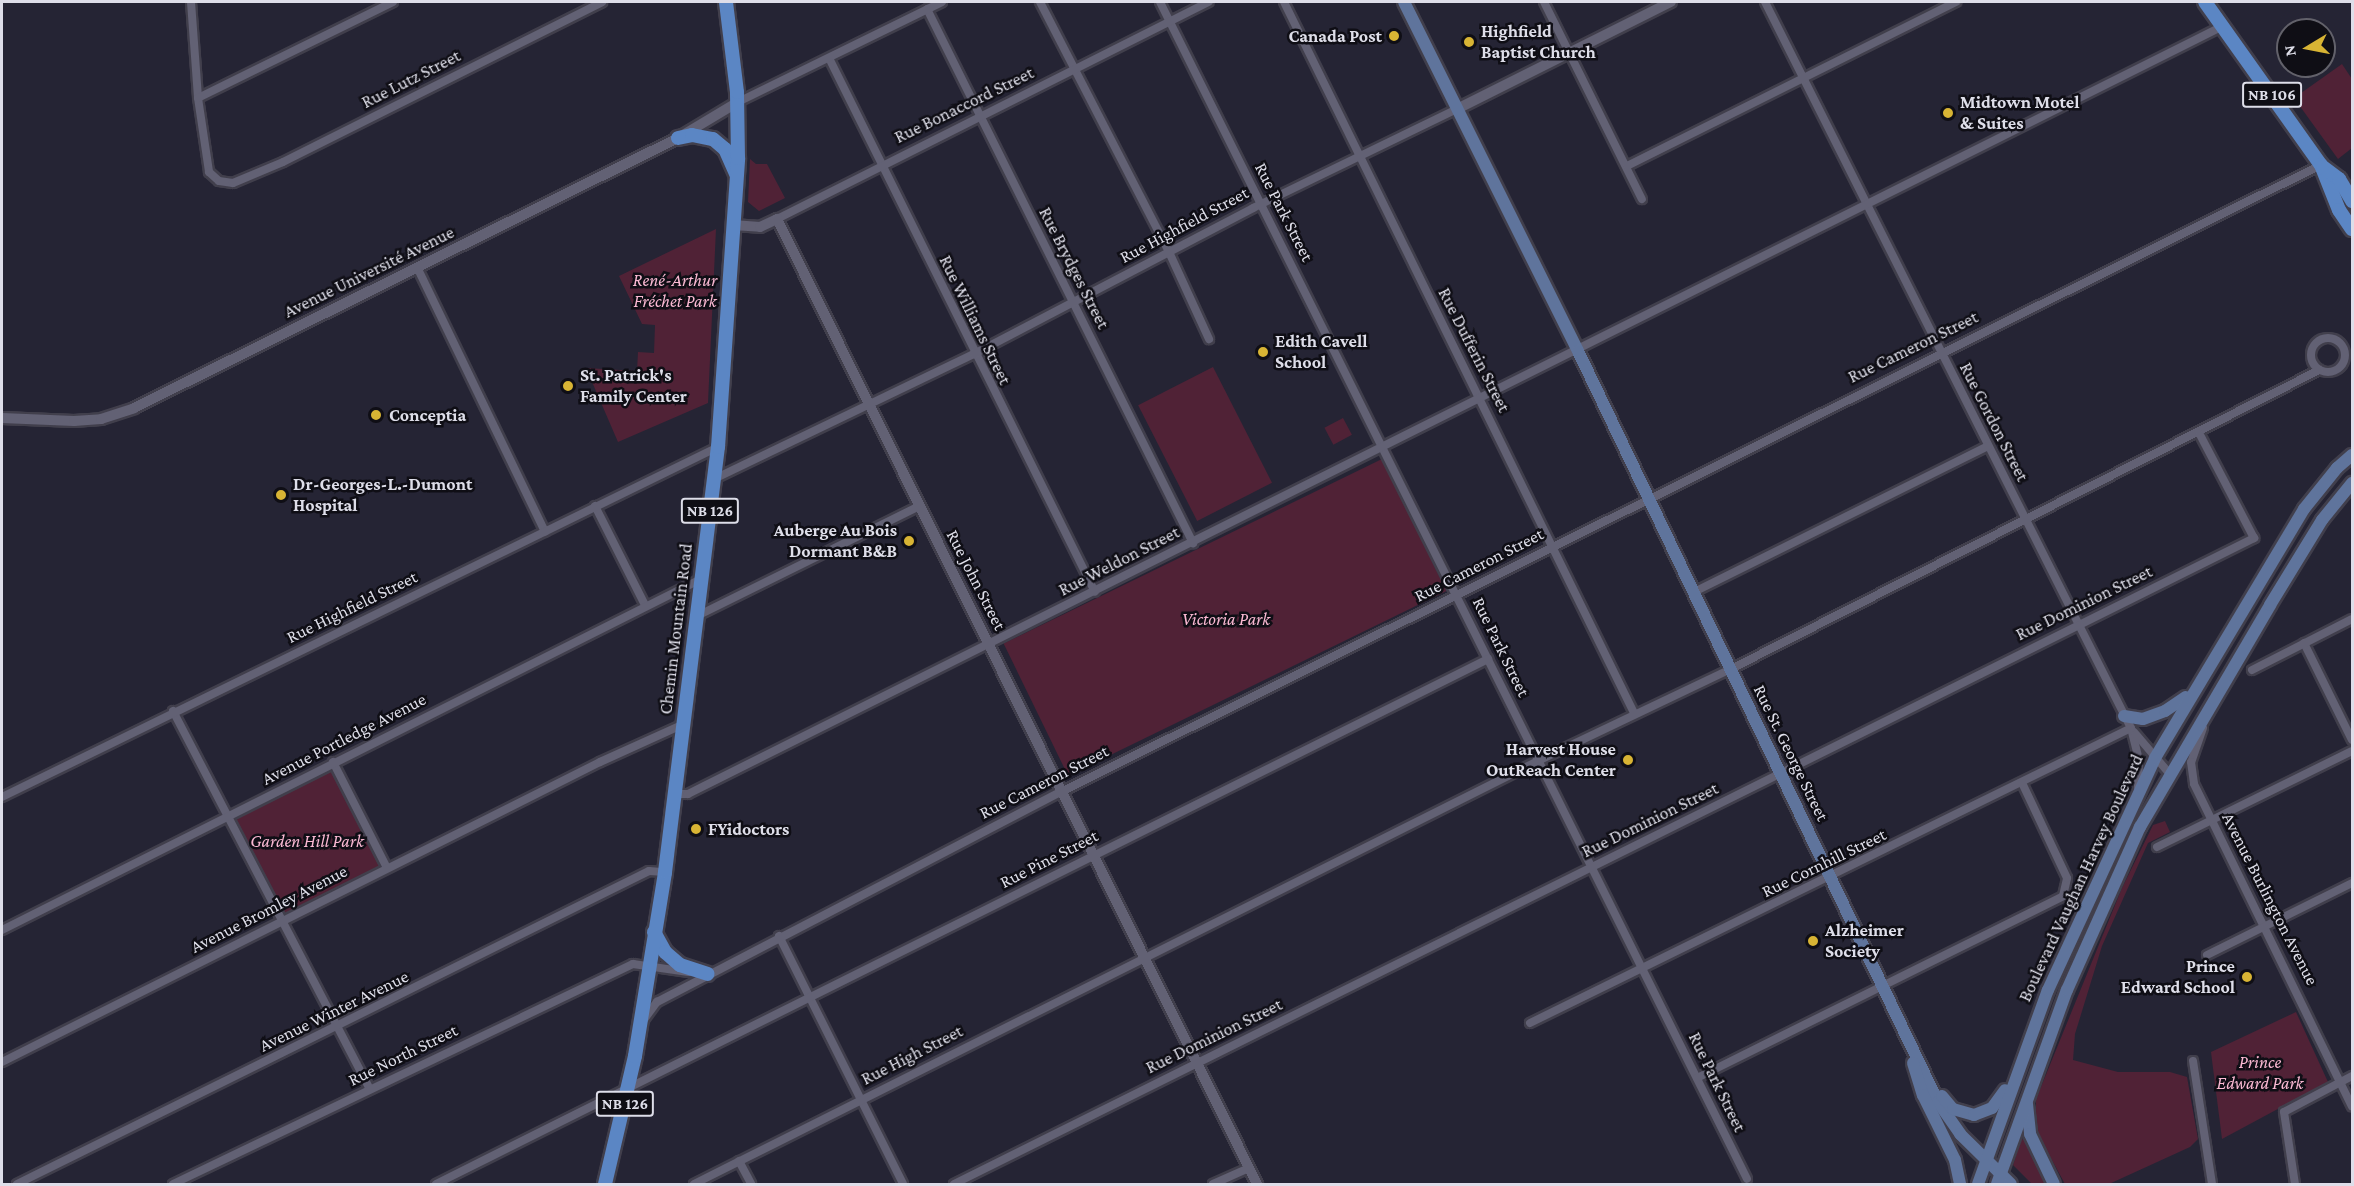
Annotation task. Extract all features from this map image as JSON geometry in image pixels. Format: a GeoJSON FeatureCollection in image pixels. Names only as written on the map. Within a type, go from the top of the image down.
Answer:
{"type":"FeatureCollection","features":[{"type":"Feature","properties":{"kind":"main road","name":"Chemin Mountain Road"},"geometry":{"type":"LineString","coordinates":[[605,1185],[628,1092],[665,872],[718,447],[737,176],[738,102],[726,2]]}},
{"type":"Feature","properties":{"kind":"main road","name":"Rue St. George Street"},"geometry":{"type":"LineString","coordinates":[[1404,2],[1459,108],[1578,351],[1782,774],[1906,1039],[1949,1120],[1986,1160],[1999,1179],[2011,1185]]}},
{"type":"Feature","properties":{"kind":"main road","name":"NB 106"},"geometry":{"type":"LineString","coordinates":[[2205,2],[2321,165],[2339,210],[2352,229]]}},
{"type":"Feature","properties":{"kind":"main road"},"geometry":{"type":"LineString","coordinates":[[678,138],[692,135],[713,139],[725,149],[737,176]]}},
{"type":"Feature","properties":{"kind":"main road","name":"NB 106"},"geometry":{"type":"LineString","coordinates":[[2321,165],[2339,179],[2352,201]]}},
{"type":"Feature","properties":{"kind":"main road","name":"Boulevard Vaughan Harvey Boulevard"},"geometry":{"type":"LineString","coordinates":[[1978,1185],[2024,1051],[2075,925],[2155,758],[2304,509],[2337,468],[2352,455]]}},
{"type":"Feature","properties":{"kind":"main road","name":"Boulevard Vaughan Harvey Boulevard"},"geometry":{"type":"LineString","coordinates":[[1999,1179],[2027,1095],[2100,914],[2169,773],[2322,520],[2352,483]]}},
{"type":"Feature","properties":{"kind":"main road"},"geometry":{"type":"LineString","coordinates":[[2124,716],[2139,720],[2165,711],[2192,693]]}},
{"type":"Feature","properties":{"kind":"main road"},"geometry":{"type":"LineString","coordinates":[[654,932],[665,952],[680,965],[708,975]]}},
{"type":"Feature","properties":{"kind":"main road"},"geometry":{"type":"LineString","coordinates":[[1906,1039],[1948,1104],[1970,1115],[1984,1113],[1996,1104],[2024,1051]]}},
{"type":"Feature","properties":{"kind":"main road"},"geometry":{"type":"LineString","coordinates":[[1906,1039],[1921,1089],[1955,1160],[1960,1185]]}},
{"type":"Feature","properties":{"kind":"main road"},"geometry":{"type":"LineString","coordinates":[[2027,1095],[2030,1134],[2054,1185]]}},
{"type":"Feature","properties":{"kind":"street"},"geometry":{"type":"LineString","coordinates":[[191,2],[198,98],[393,2]]}},
{"type":"Feature","properties":{"kind":"street","name":"Rue Lutz Street"},"geometry":{"type":"LineString","coordinates":[[198,98],[209,172],[219,181],[233,183],[283,162],[602,2]]}},
{"type":"Feature","properties":{"kind":"street"},"geometry":{"type":"LineString","coordinates":[[738,102],[830,60],[942,2]]}},
{"type":"Feature","properties":{"kind":"street"},"geometry":{"type":"LineString","coordinates":[[1040,2],[1169,252],[1209,339]]}},
{"type":"Feature","properties":{"kind":"street","name":"Rue Park Street"},"geometry":{"type":"LineString","coordinates":[[1160,2],[1458,595],[1747,1179]]}},
{"type":"Feature","properties":{"kind":"street","name":"Rue Bonaccord Street"},"geometry":{"type":"LineString","coordinates":[[733,225],[760,227],[1208,2]]}},
{"type":"Feature","properties":{"kind":"street","name":"Rue Dufferin Street"},"geometry":{"type":"LineString","coordinates":[[1284,2],[1634,713]]}},
{"type":"Feature","properties":{"kind":"street"},"geometry":{"type":"LineString","coordinates":[[1544,2],[1572,52],[1642,199]]}},
{"type":"Feature","properties":{"kind":"street","name":"Rue Highfield Street"},"geometry":{"type":"LineString","coordinates":[[714,479],[870,401],[974,354],[1261,204],[1671,2]]}},
{"type":"Feature","properties":{"kind":"street","name":"Rue Gordon Street"},"geometry":{"type":"LineString","coordinates":[[1765,2],[1865,205],[2124,716],[2131,728],[2169,773]]}},
{"type":"Feature","properties":{"kind":"street"},"geometry":{"type":"LineString","coordinates":[[1627,166],[1803,76],[1956,2]]}},
{"type":"Feature","properties":{"kind":"street","name":"Rue Brydges Street"},"geometry":{"type":"LineString","coordinates":[[927,9],[1192,543]]}},
{"type":"Feature","properties":{"kind":"street","name":"Rue Weldon Street"},"geometry":{"type":"LineString","coordinates":[[674,794],[688,794],[1578,351],[2223,26]]}},
{"type":"Feature","properties":{"kind":"street","name":"Rue Williams Street"},"geometry":{"type":"LineString","coordinates":[[830,60],[880,166],[1095,592]]}},
{"type":"Feature","properties":{"kind":"street","name":"Avenue Université Avenue"},"geometry":{"type":"LineString","coordinates":[[2,418],[74,421],[100,419],[134,408],[678,138],[738,102]]}},
{"type":"Feature","properties":{"kind":"street","name":"Rue Cameron Street"},"geometry":{"type":"LineString","coordinates":[[641,1023],[657,1002],[779,936],[1063,791],[1648,500],[1939,352],[2321,165]]}},
{"type":"Feature","properties":{"kind":"street","name":"Rue John Street"},"geometry":{"type":"LineString","coordinates":[[777,219],[870,401],[1257,1185]]}},
{"type":"Feature","properties":{"kind":"street"},"geometry":{"type":"LineString","coordinates":[[417,267],[545,532]]}},
{"type":"Feature","properties":{"kind":"street"},"geometry":{"type":"LineString","coordinates":[[2328,338],[2338,342],[2344,352],[2340,368],[2329,372],[2319,370],[2312,361],[2314,345],[2328,338]]}},
{"type":"Feature","properties":{"kind":"street","name":"Rue High Street"},"geometry":{"type":"LineString","coordinates":[[694,1185],[1634,713],[1731,669],[2319,370]]}},
{"type":"Feature","properties":{"kind":"street","name":"Rue Dominion Street"},"geometry":{"type":"LineString","coordinates":[[954,1185],[1197,1062],[1782,774],[2254,538],[2199,433]]}},
{"type":"Feature","properties":{"kind":"street","name":"Rue Highfield Street"},"geometry":{"type":"LineString","coordinates":[[2,797],[173,711],[718,447]]}},
{"type":"Feature","properties":{"kind":"street"},"geometry":{"type":"LineString","coordinates":[[1694,592],[1988,447]]}},
{"type":"Feature","properties":{"kind":"street"},"geometry":{"type":"LineString","coordinates":[[595,506],[645,605]]}},
{"type":"Feature","properties":{"kind":"street"},"geometry":{"type":"LineString","coordinates":[[697,616],[920,506]]}},
{"type":"Feature","properties":{"kind":"street","name":"Avenue Portledge Avenue"},"geometry":{"type":"LineString","coordinates":[[2,930],[645,605],[701,579]]}},
{"type":"Feature","properties":{"kind":"street"},"geometry":{"type":"LineString","coordinates":[[2252,670],[2352,619]]}},
{"type":"Feature","properties":{"kind":"street"},"geometry":{"type":"LineString","coordinates":[[2304,643],[2352,740]]}},
{"type":"Feature","properties":{"kind":"street","name":"Rue Pine Street"},"geometry":{"type":"LineString","coordinates":[[436,1185],[628,1092],[1093,855],[1488,659]]}},
{"type":"Feature","properties":{"kind":"street","name":"Avenue Burlington Avenue"},"geometry":{"type":"LineString","coordinates":[[2212,702],[2191,762],[2194,784],[2267,926],[2352,1106]]}},
{"type":"Feature","properties":{"kind":"street"},"geometry":{"type":"LineString","coordinates":[[173,711],[370,1089]]}},
{"type":"Feature","properties":{"kind":"street","name":"Avenue Bromley Avenue"},"geometry":{"type":"LineString","coordinates":[[2,1062],[387,868],[682,724]]}},
{"type":"Feature","properties":{"kind":"street","name":"Rue Gordon Street"},"geometry":{"type":"LineString","coordinates":[[2131,728],[2139,764],[2136,796]]}},
{"type":"Feature","properties":{"kind":"street","name":"Rue Cornhill Street"},"geometry":{"type":"LineString","coordinates":[[1530,1023],[1831,879],[2131,728]]}},
{"type":"Feature","properties":{"kind":"street"},"geometry":{"type":"LineString","coordinates":[[2157,847],[2352,751]]}},
{"type":"Feature","properties":{"kind":"street"},"geometry":{"type":"LineString","coordinates":[[333,762],[387,868]]}},
{"type":"Feature","properties":{"kind":"street"},"geometry":{"type":"LineString","coordinates":[[1697,1078],[1857,1000],[1881,984],[2063,896],[2067,878],[2022,783]]}},
{"type":"Feature","properties":{"kind":"street","name":"Avenue Winter Avenue"},"geometry":{"type":"LineString","coordinates":[[17,1185],[649,871],[665,872]]}},
{"type":"Feature","properties":{"kind":"street"},"geometry":{"type":"LineString","coordinates":[[2207,955],[2352,883]]}},
{"type":"Feature","properties":{"kind":"street"},"geometry":{"type":"LineString","coordinates":[[779,936],[903,1185]]}},
{"type":"Feature","properties":{"kind":"street","name":"Rue North Street"},"geometry":{"type":"LineString","coordinates":[[173,1185],[633,964],[649,968]]}},
{"type":"Feature","properties":{"kind":"street"},"geometry":{"type":"LineString","coordinates":[[649,968],[708,975]]}},
{"type":"Feature","properties":{"kind":"street"},"geometry":{"type":"LineString","coordinates":[[2193,1060],[2212,1185]]}},
{"type":"Feature","properties":{"kind":"street"},"geometry":{"type":"LineString","coordinates":[[2295,1185],[2284,1112],[2352,1076]]}},
{"type":"Feature","properties":{"kind":"street"},"geometry":{"type":"LineString","coordinates":[[739,1161],[751,1185]]}},
{"type":"Feature","properties":{"kind":"street"},"geometry":{"type":"LineString","coordinates":[[1214,1185],[1248,1168]]}},
{"type":"Feature","properties":{"kind":"green space"},"geometry":{"type":"Polygon","coordinates":[[[2342,64],[2352,79],[2352,148],[2338,159],[2294,98],[2322,78],[2336,78],[2336,68],[2342,64]]]}},
{"type":"Feature","properties":{"kind":"green space"},"geometry":{"type":"Polygon","coordinates":[[[750,159],[756,164],[767,164],[785,198],[759,211],[748,202],[750,159]]]}},
{"type":"Feature","properties":{"kind":"green space","name":"René-Arthur Fréchet Park"},"geometry":{"type":"Polygon","coordinates":[[[716,229],[708,403],[618,442],[586,368],[637,371],[638,352],[654,353],[655,325],[642,324],[619,276],[716,229]]]}},
{"type":"Feature","properties":{"kind":"green space"},"geometry":{"type":"Polygon","coordinates":[[[1213,367],[1272,483],[1197,521],[1138,405],[1213,367]]]}},
{"type":"Feature","properties":{"kind":"green space"},"geometry":{"type":"Polygon","coordinates":[[[1343,418],[1352,435],[1333,445],[1324,428],[1343,418]]]}},
{"type":"Feature","properties":{"kind":"green space","name":"Victoria Park"},"geometry":{"type":"Polygon","coordinates":[[[1382,459],[1446,591],[1068,776],[1004,644],[1382,459]]]}},
{"type":"Feature","properties":{"kind":"green space","name":"Garden Hill Park"},"geometry":{"type":"Polygon","coordinates":[[[333,762],[387,868],[281,922],[227,816],[333,762]]]}},
{"type":"Feature","properties":{"kind":"green space"},"geometry":{"type":"Polygon","coordinates":[[[2165,821],[2170,832],[2148,843],[2102,946],[2075,1034],[2073,1060],[2118,1072],[2170,1072],[2187,1077],[2198,1139],[2190,1147],[2109,1184],[2065,1184],[2036,1131],[2036,1099],[2122,888],[2153,825],[2165,821]]]}},
{"type":"Feature","properties":{"kind":"green space","name":"Prince Edward Park"},"geometry":{"type":"Polygon","coordinates":[[[2296,1012],[2328,1082],[2222,1139],[2211,1052],[2296,1012]]]}},
{"type":"Feature","properties":{"kind":"green space"},"geometry":{"type":"Polygon","coordinates":[[[2026,1137],[2049,1184],[2032,1184],[2013,1165],[2021,1140],[2026,1137]]]}},
{"type":"Feature","properties":{"kind":"place","name":"Canada Post"},"geometry":{"type":"Point","coordinates":[1394,36]}},
{"type":"Feature","properties":{"kind":"place","name":"Highfield Baptist Church"},"geometry":{"type":"Point","coordinates":[1469,42]}},
{"type":"Feature","properties":{"kind":"place","name":"Midtown Motel & Suites"},"geometry":{"type":"Point","coordinates":[1948,113]}},
{"type":"Feature","properties":{"kind":"place","name":"Edith Cavell School"},"geometry":{"type":"Point","coordinates":[1263,352]}},
{"type":"Feature","properties":{"kind":"place","name":"St. Patrick's Family Center"},"geometry":{"type":"Point","coordinates":[568,386]}},
{"type":"Feature","properties":{"kind":"place","name":"Conceptia"},"geometry":{"type":"Point","coordinates":[376,415]}},
{"type":"Feature","properties":{"kind":"place","name":"Dr-Georges-L.-Dumont Hospital"},"geometry":{"type":"Point","coordinates":[281,495]}},
{"type":"Feature","properties":{"kind":"place","name":"Auberge Au Bois Dormant B&B"},"geometry":{"type":"Point","coordinates":[909,541]}},
{"type":"Feature","properties":{"kind":"place","name":"Harvest House OutReach Center"},"geometry":{"type":"Point","coordinates":[1628,760]}},
{"type":"Feature","properties":{"kind":"place","name":"FYidoctors"},"geometry":{"type":"Point","coordinates":[696,829]}},
{"type":"Feature","properties":{"kind":"place","name":"Alzheimer Society"},"geometry":{"type":"Point","coordinates":[1813,941]}},
{"type":"Feature","properties":{"kind":"place","name":"Prince Edward School"},"geometry":{"type":"Point","coordinates":[2247,977]}}]}
